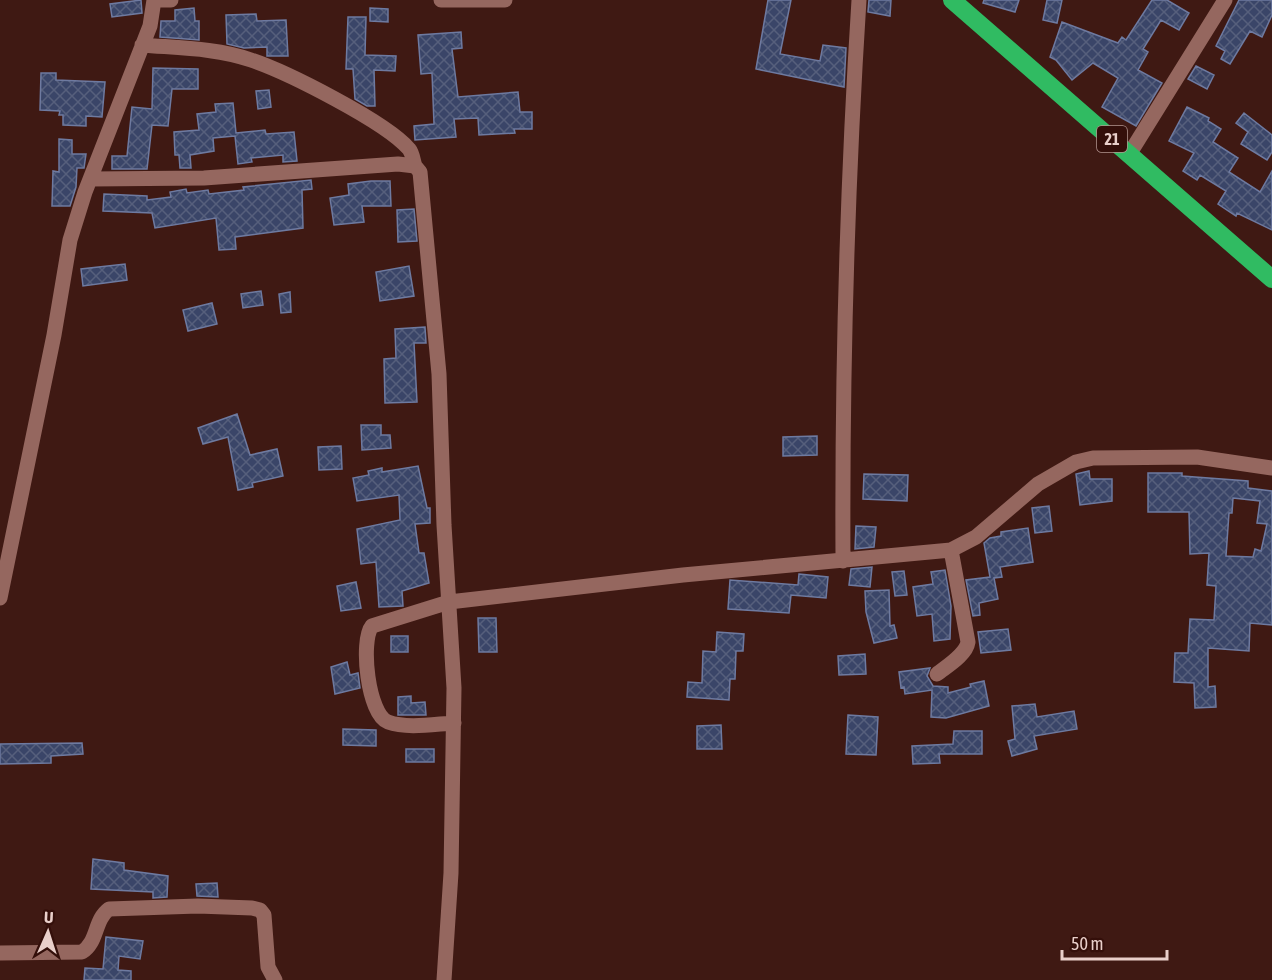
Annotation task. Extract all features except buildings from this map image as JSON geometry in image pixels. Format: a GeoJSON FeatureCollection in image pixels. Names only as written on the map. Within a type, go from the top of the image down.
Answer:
{"type":"FeatureCollection","features":[{"type":"Feature","properties":{"kind":"highway","name":"21"},"geometry":{"type":"LineString","coordinates":[[952,0],[1272,279]]}},
{"type":"Feature","properties":{"kind":"street"},"geometry":{"type":"LineString","coordinates":[[0,598],[54,335],[70,240],[142,45],[154,0],[171,0]]}},
{"type":"Feature","properties":{"kind":"street"},"geometry":{"type":"LineString","coordinates":[[441,0],[506,0]]}},
{"type":"Feature","properties":{"kind":"street"},"geometry":{"type":"LineString","coordinates":[[843,561],[842,445],[846,282],[859,0]]}},
{"type":"Feature","properties":{"kind":"street"},"geometry":{"type":"LineString","coordinates":[[1130,153],[1225,0]]}},
{"type":"Feature","properties":{"kind":"street"},"geometry":{"type":"LineString","coordinates":[[142,45],[222,52],[251,59],[286,75],[370,120],[399,140],[411,151],[415,166],[422,177],[439,374],[454,723],[451,873],[444,980]]}},
{"type":"Feature","properties":{"kind":"street"},"geometry":{"type":"LineString","coordinates":[[91,179],[204,178],[390,164],[415,166]]}},
{"type":"Feature","properties":{"kind":"street"},"geometry":{"type":"LineString","coordinates":[[454,723],[389,723],[381,718],[376,710],[369,685],[367,645],[368,631],[372,626],[449,602],[683,575],[951,550],[976,537],[1038,484],[1076,462],[1093,458],[1197,457],[1272,468]]}},
{"type":"Feature","properties":{"kind":"street"},"geometry":{"type":"LineString","coordinates":[[936,674],[967,647],[968,642],[951,550]]}},
{"type":"Feature","properties":{"kind":"street"},"geometry":{"type":"LineString","coordinates":[[0,953],[82,952],[90,946],[100,918],[109,909],[198,906],[252,908],[260,910],[264,915],[268,967],[275,980]]}}]}
